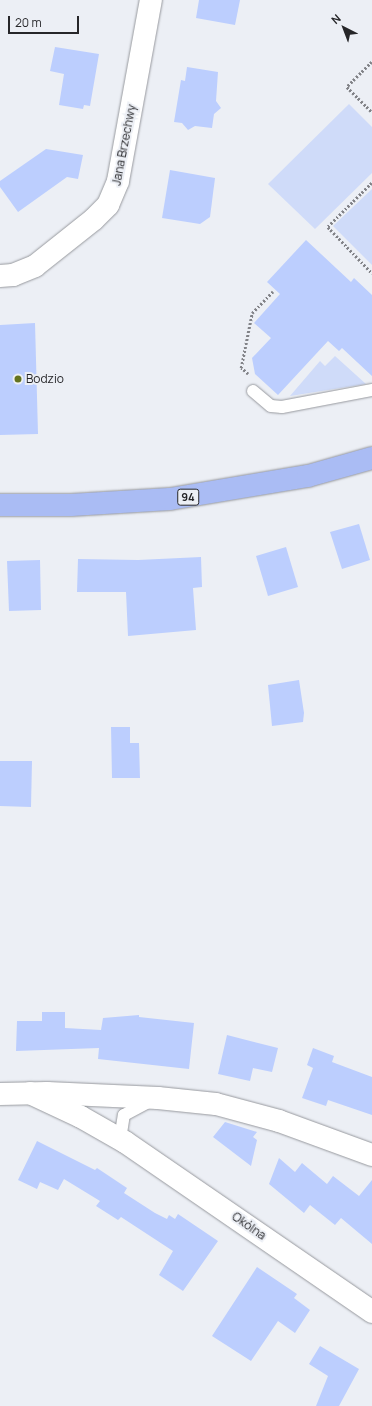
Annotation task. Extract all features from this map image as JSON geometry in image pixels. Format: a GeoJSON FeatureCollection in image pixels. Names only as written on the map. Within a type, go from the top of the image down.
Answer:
{"type":"FeatureCollection","features":[{"type":"Feature","properties":{"kind":"main road","name":"94"},"geometry":{"type":"LineString","coordinates":[[0,505],[71,505],[170,500],[308,476],[372,458]]}},
{"type":"Feature","properties":{"kind":"street","name":"Jana Brzechwy"},"geometry":{"type":"LineString","coordinates":[[0,276],[13,275],[35,266],[94,219],[108,205],[118,181],[151,0]]}},
{"type":"Feature","properties":{"kind":"street","name":"Okólna"},"geometry":{"type":"LineString","coordinates":[[30,1093],[82,1117],[125,1142],[372,1312]]}},
{"type":"Feature","properties":{"kind":"street","name":"Okólna"},"geometry":{"type":"LineString","coordinates":[[0,1094],[30,1093],[158,1098],[216,1104],[279,1122],[372,1155]]}},
{"type":"Feature","properties":{"kind":"lane"},"geometry":{"type":"LineString","coordinates":[[253,391],[271,406],[282,407],[372,390]]}},
{"type":"Feature","properties":{"kind":"lane","name":"Okólna"},"geometry":{"type":"LineString","coordinates":[[125,1142],[121,1133],[124,1114],[141,1104],[158,1098]]}},
{"type":"Feature","properties":{"kind":"path"},"geometry":{"type":"LineString","coordinates":[[372,62],[347,87],[372,112]]}},
{"type":"Feature","properties":{"kind":"path"},"geometry":{"type":"LineString","coordinates":[[372,183],[328,227],[372,272]]}},
{"type":"Feature","properties":{"kind":"path"},"geometry":{"type":"LineString","coordinates":[[253,391],[252,378],[242,368],[252,313],[273,291]]}},
{"type":"Feature","properties":{"kind":"shaded area"},"geometry":{"type":"Polygon","coordinates":[[[349,104],[372,127],[372,173],[315,229],[268,184],[349,104]]]}},
{"type":"Feature","properties":{"kind":"shaded area"},"geometry":{"type":"Polygon","coordinates":[[[372,189],[372,265],[333,226],[372,189]]]}},
{"type":"Feature","properties":{"kind":"shaded area"},"geometry":{"type":"Polygon","coordinates":[[[335,356],[366,384],[290,396],[320,361],[325,366],[335,356]]]}},
{"type":"Feature","properties":{"kind":"building"},"geometry":{"type":"Polygon","coordinates":[[[199,0],[240,0],[235,25],[196,18],[199,0]]]}},
{"type":"Feature","properties":{"kind":"building"},"geometry":{"type":"Polygon","coordinates":[[[55,47],[99,54],[90,106],[84,105],[83,109],[59,105],[64,74],[50,71],[55,47]]]}},
{"type":"Feature","properties":{"kind":"building"},"geometry":{"type":"Polygon","coordinates":[[[187,67],[218,72],[216,101],[221,108],[214,114],[212,128],[195,126],[188,130],[182,123],[174,122],[181,80],[185,81],[187,67]]]}},
{"type":"Feature","properties":{"kind":"building"},"geometry":{"type":"Polygon","coordinates":[[[46,149],[83,155],[78,179],[67,177],[18,212],[0,187],[0,181],[46,149]]]}},
{"type":"Feature","properties":{"kind":"building"},"geometry":{"type":"Polygon","coordinates":[[[170,170],[215,178],[210,217],[200,224],[162,218],[170,170]]]}},
{"type":"Feature","properties":{"kind":"building"},"geometry":{"type":"Polygon","coordinates":[[[306,240],[351,282],[354,278],[372,295],[372,376],[342,348],[339,351],[328,341],[278,395],[255,374],[252,358],[271,338],[254,323],[280,294],[267,282],[306,240]]]}},
{"type":"Feature","properties":{"kind":"building","name":"Bodzio"},"geometry":{"type":"Polygon","coordinates":[[[35,323],[38,434],[0,435],[0,325],[35,323]]]}},
{"type":"Feature","properties":{"kind":"building"},"geometry":{"type":"Polygon","coordinates":[[[359,524],[370,560],[342,569],[330,532],[359,524]]]}},
{"type":"Feature","properties":{"kind":"building"},"geometry":{"type":"Polygon","coordinates":[[[286,547],[298,587],[268,596],[256,556],[286,547]]]}},
{"type":"Feature","properties":{"kind":"building"},"geometry":{"type":"Polygon","coordinates":[[[201,557],[202,587],[193,588],[196,630],[128,636],[126,592],[77,592],[78,559],[138,560],[201,557]]]}},
{"type":"Feature","properties":{"kind":"building"},"geometry":{"type":"Polygon","coordinates":[[[40,560],[41,610],[9,611],[7,561],[40,560]]]}},
{"type":"Feature","properties":{"kind":"building"},"geometry":{"type":"Polygon","coordinates":[[[299,680],[304,713],[303,722],[272,726],[268,685],[299,680]]]}},
{"type":"Feature","properties":{"kind":"building"},"geometry":{"type":"Polygon","coordinates":[[[111,727],[130,727],[130,743],[139,743],[140,778],[112,778],[111,727]]]}},
{"type":"Feature","properties":{"kind":"building"},"geometry":{"type":"Polygon","coordinates":[[[0,761],[32,761],[31,807],[0,806],[0,761]]]}},
{"type":"Feature","properties":{"kind":"building"},"geometry":{"type":"Polygon","coordinates":[[[42,1012],[65,1012],[65,1028],[101,1030],[103,1018],[139,1015],[139,1017],[194,1023],[189,1069],[98,1059],[99,1048],[16,1051],[17,1021],[42,1021],[42,1012]]]}},
{"type":"Feature","properties":{"kind":"building"},"geometry":{"type":"Polygon","coordinates":[[[227,1035],[278,1048],[272,1072],[253,1068],[250,1081],[218,1074],[227,1035]]]}},
{"type":"Feature","properties":{"kind":"building"},"geometry":{"type":"Polygon","coordinates":[[[313,1048],[334,1056],[332,1062],[372,1077],[372,1115],[328,1100],[326,1106],[302,1098],[313,1068],[307,1065],[313,1048]]]}},
{"type":"Feature","properties":{"kind":"building"},"geometry":{"type":"Polygon","coordinates":[[[225,1122],[257,1132],[253,1137],[257,1140],[251,1166],[213,1137],[225,1122]]]}},
{"type":"Feature","properties":{"kind":"building"},"geometry":{"type":"Polygon","coordinates":[[[37,1141],[95,1170],[97,1168],[127,1188],[124,1193],[155,1213],[167,1219],[169,1215],[175,1219],[178,1214],[218,1241],[183,1291],[159,1275],[173,1251],[121,1217],[118,1220],[96,1206],[100,1201],[64,1179],[58,1190],[40,1182],[37,1189],[18,1180],[37,1141]]]}},
{"type":"Feature","properties":{"kind":"building"},"geometry":{"type":"Polygon","coordinates":[[[279,1158],[295,1172],[302,1163],[327,1184],[333,1176],[359,1196],[372,1180],[372,1244],[341,1218],[335,1225],[310,1205],[304,1213],[269,1184],[279,1158]]]}},
{"type":"Feature","properties":{"kind":"building"},"geometry":{"type":"Polygon","coordinates":[[[257,1267],[297,1294],[294,1298],[310,1310],[295,1333],[278,1321],[251,1361],[212,1336],[257,1267]]]}},
{"type":"Feature","properties":{"kind":"building"},"geometry":{"type":"Polygon","coordinates":[[[320,1346],[359,1369],[339,1406],[316,1406],[328,1376],[309,1364],[320,1346]]]}},
{"type":"Feature","properties":{"kind":"place","name":"Bodzio"},"geometry":{"type":"Point","coordinates":[18,379]}}]}
